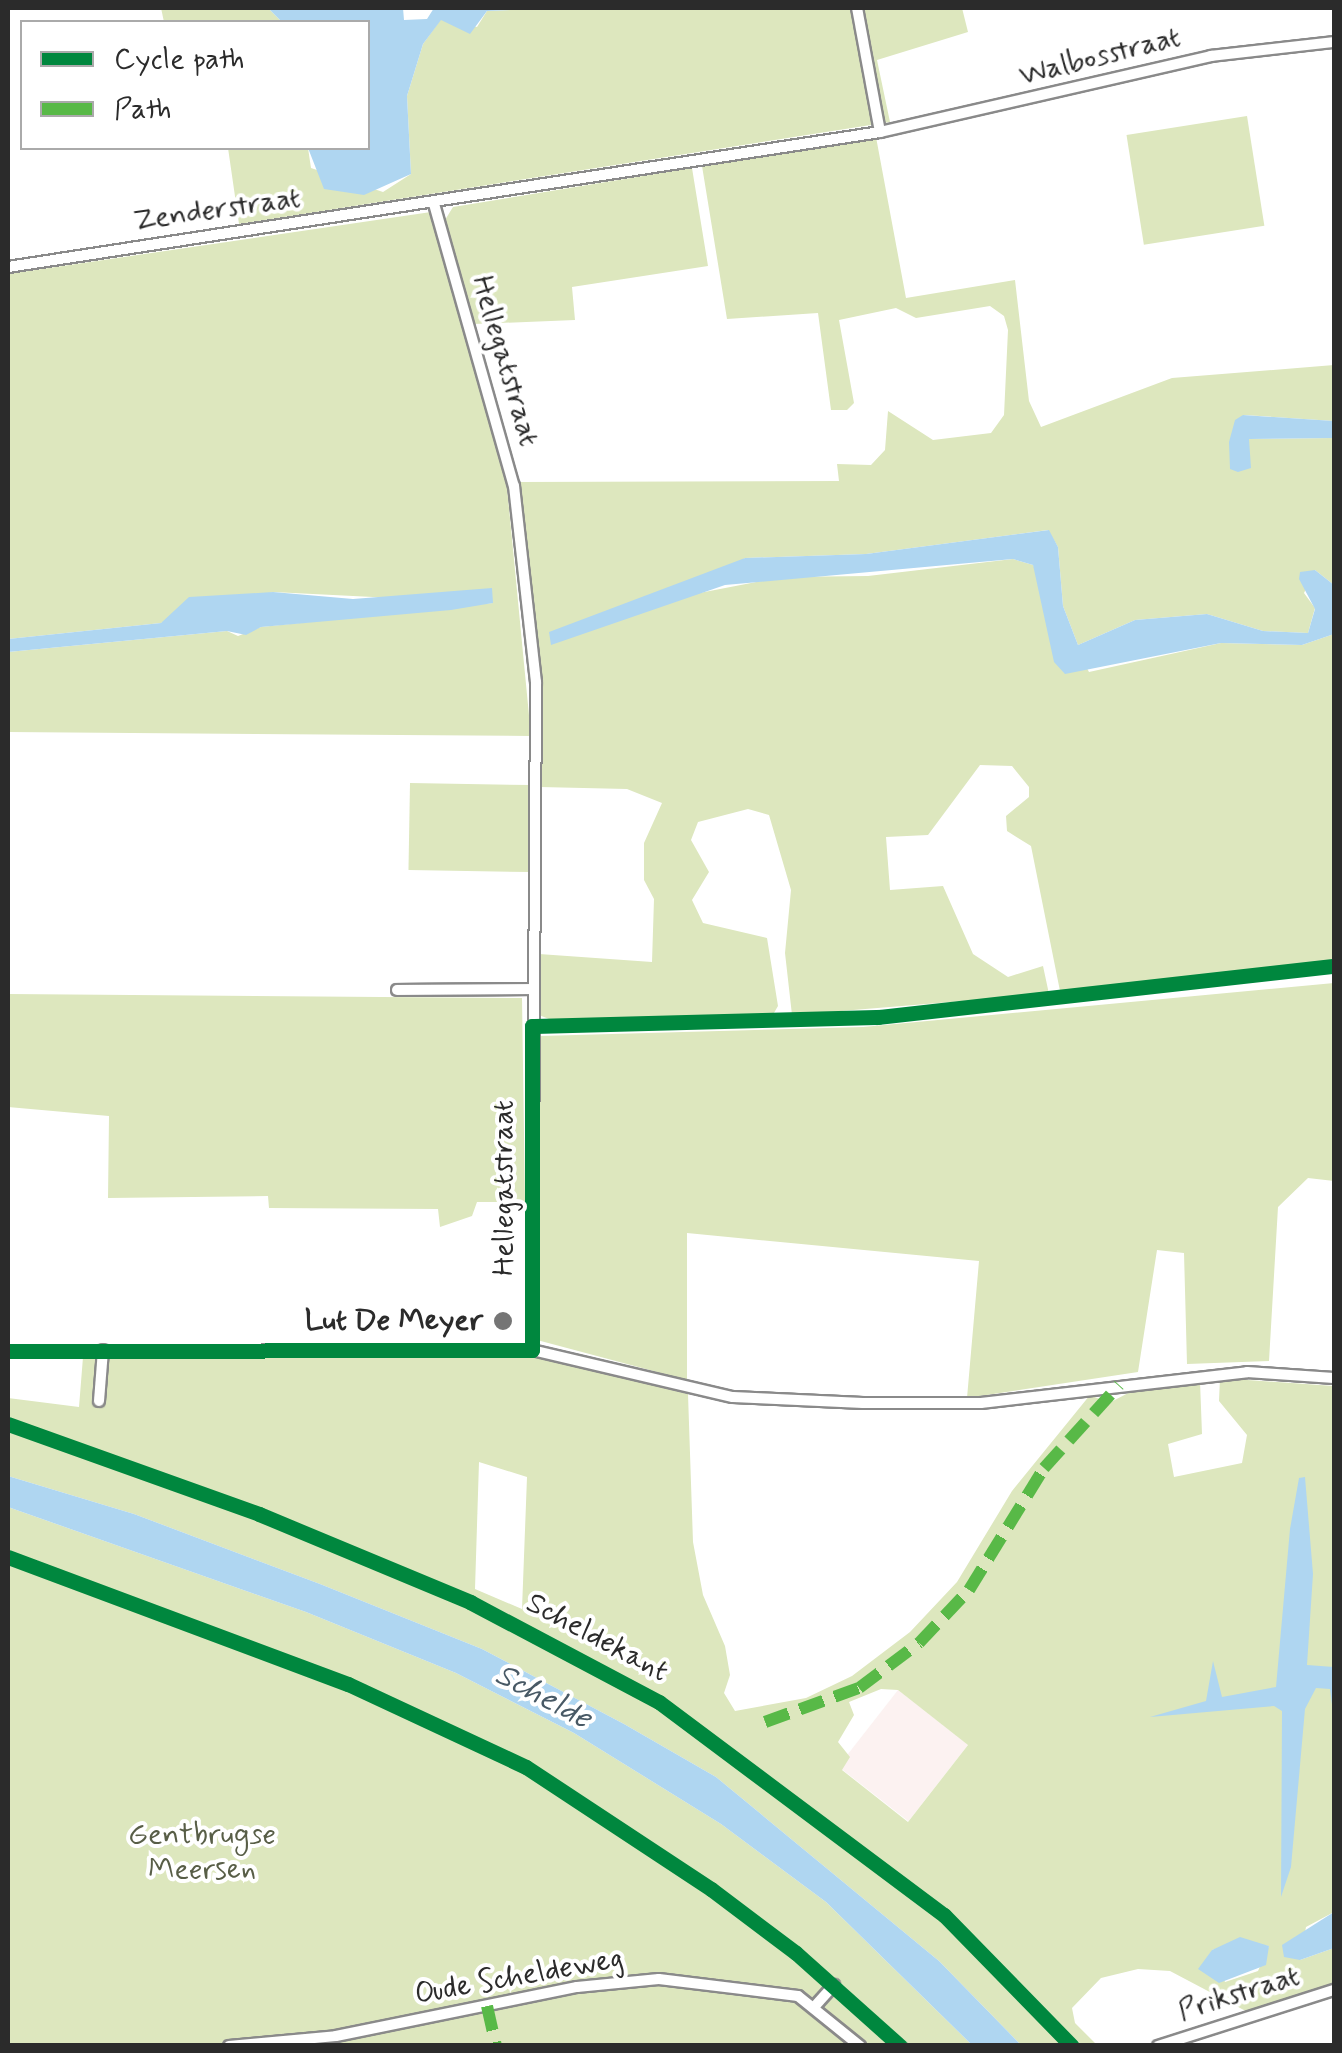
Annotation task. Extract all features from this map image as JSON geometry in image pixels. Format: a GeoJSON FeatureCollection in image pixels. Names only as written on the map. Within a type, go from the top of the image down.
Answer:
{"type":"FeatureCollection","features":[{"type":"Feature","properties":{"kind":"street"},"geometry":{"type":"LineString","coordinates":[[434,204],[880,132],[856,8]]}},
{"type":"Feature","properties":{"kind":"street","name":"Walbosstraat"},"geometry":{"type":"LineString","coordinates":[[880,132],[1211,56],[1334,42]]}},
{"type":"Feature","properties":{"kind":"street","name":"Zenderstraat"},"geometry":{"type":"LineString","coordinates":[[8,267],[434,204]]}},
{"type":"Feature","properties":{"kind":"street","name":"Hellegatstraat"},"geometry":{"type":"LineString","coordinates":[[434,204],[514,486],[536,682],[532,1350]]}},
{"type":"Feature","properties":{"kind":"street"},"geometry":{"type":"LineString","coordinates":[[397,990],[532,989]]}},
{"type":"Feature","properties":{"kind":"street"},"geometry":{"type":"LineString","coordinates":[[99,1401],[103,1350]]}},
{"type":"Feature","properties":{"kind":"street"},"geometry":{"type":"LineString","coordinates":[[8,1351],[532,1350],[779,1402],[981,1403],[1247,1372],[1334,1378]]}},
{"type":"Feature","properties":{"kind":"street","name":"Oude Scheldeweg"},"geometry":{"type":"LineString","coordinates":[[230,2046],[336,2036],[624,1982],[704,1982],[798,1996],[816,2006],[860,2046]]}},
{"type":"Feature","properties":{"kind":"street"},"geometry":{"type":"LineString","coordinates":[[816,2006],[834,1985]]}},
{"type":"Feature","properties":{"kind":"street","name":"Prikstraat"},"geometry":{"type":"LineString","coordinates":[[1158,2046],[1334,1990]]}},
{"type":"Feature","properties":{"kind":"shaded area"},"geometry":{"type":"Polygon","coordinates":[[[898,1690],[968,1745],[908,1821],[838,1766],[898,1690]]]}},
{"type":"Feature","properties":{"kind":"green space"},"geometry":{"type":"Polygon","coordinates":[[[161,8],[268,8],[280,20],[164,20],[161,8]]]}},
{"type":"Feature","properties":{"kind":"green space"},"geometry":{"type":"Polygon","coordinates":[[[962,8],[968,32],[877,60],[890,122],[239,224],[228,150],[308,150],[311,168],[383,192],[411,174],[407,96],[423,44],[441,19],[477,27],[487,11],[962,8]]]}},
{"type":"Feature","properties":{"kind":"green space"},"geometry":{"type":"Polygon","coordinates":[[[1247,116],[1264,226],[1144,245],[1127,135],[1247,116]]]}},
{"type":"Feature","properties":{"kind":"green space"},"geometry":{"type":"Polygon","coordinates":[[[876,137],[906,298],[1015,280],[1029,401],[1041,427],[1172,378],[1334,365],[1334,421],[1244,415],[1247,450],[1249,439],[1334,438],[1334,585],[1315,570],[1304,593],[1315,608],[1308,633],[1263,631],[1207,614],[1135,620],[1078,645],[1063,606],[1058,547],[1048,530],[866,554],[745,558],[689,595],[782,577],[868,576],[1013,559],[1033,565],[1089,672],[1221,643],[1302,645],[1334,634],[1334,960],[1060,991],[1031,846],[1007,831],[1006,816],[1029,797],[1029,787],[1012,766],[980,765],[928,835],[886,837],[890,890],[943,886],[973,954],[1008,977],[1043,966],[1049,994],[792,1015],[785,953],[791,890],[769,815],[748,809],[698,822],[691,840],[709,872],[692,900],[703,923],[767,938],[778,1006],[771,1018],[554,1021],[539,1015],[539,954],[652,962],[654,899],[644,880],[644,843],[662,803],[627,789],[540,787],[542,676],[520,482],[839,481],[837,464],[871,465],[885,450],[888,411],[933,440],[991,433],[1004,415],[1008,330],[1004,316],[990,306],[916,318],[896,308],[839,320],[854,403],[847,410],[831,410],[818,313],[727,319],[702,166],[876,137]]]}},
{"type":"Feature","properties":{"kind":"green space"},"geometry":{"type":"Polygon","coordinates":[[[692,168],[708,266],[572,287],[575,320],[474,324],[445,220],[453,207],[692,168]]]}},
{"type":"Feature","properties":{"kind":"green space"},"geometry":{"type":"Polygon","coordinates":[[[431,212],[507,487],[531,736],[8,732],[8,652],[227,631],[238,636],[261,627],[493,603],[273,592],[161,623],[8,639],[8,274],[431,212]]]}},
{"type":"Feature","properties":{"kind":"green space"},"geometry":{"type":"Polygon","coordinates":[[[410,783],[531,785],[529,872],[408,870],[410,783]]]}},
{"type":"Feature","properties":{"kind":"green space"},"geometry":{"type":"Polygon","coordinates":[[[1334,983],[1334,1181],[1308,1178],[1278,1207],[1269,1361],[1187,1364],[1184,1253],[1157,1250],[1138,1372],[967,1398],[979,1261],[687,1233],[687,1380],[537,1340],[540,1036],[863,1027],[1334,983]]]}},
{"type":"Feature","properties":{"kind":"green space"},"geometry":{"type":"Polygon","coordinates":[[[8,994],[522,998],[525,1202],[477,1202],[472,1216],[440,1227],[438,1209],[269,1208],[268,1196],[108,1198],[109,1116],[8,1107],[8,994]]]}},
{"type":"Feature","properties":{"kind":"green space"},"geometry":{"type":"Polygon","coordinates":[[[83,1357],[542,1358],[688,1394],[693,1542],[703,1595],[725,1646],[730,1675],[724,1693],[735,1711],[806,1698],[852,1676],[910,1632],[957,1582],[1012,1491],[1090,1395],[1109,1403],[1136,1389],[1200,1381],[1202,1434],[1168,1444],[1174,1477],[1242,1463],[1247,1435],[1219,1401],[1220,1378],[1334,1386],[1334,1912],[1306,1927],[1300,1960],[1334,1948],[1334,1994],[1259,2018],[1170,1971],[1138,1969],[1101,1978],[1072,2008],[1075,2023],[1097,2045],[1021,2045],[939,1961],[716,1777],[624,1724],[482,1649],[134,1514],[8,1476],[8,1398],[79,1407],[83,1357]],[[479,1462],[475,1589],[522,1609],[527,1477],[479,1462]],[[881,1689],[849,1702],[854,1715],[838,1742],[850,1757],[842,1770],[908,1822],[968,1745],[898,1690],[881,1689]],[[1236,1943],[1212,1950],[1225,1982],[1258,1971],[1269,1946],[1236,1943]]]}},
{"type":"Feature","properties":{"kind":"green space","name":"Gentbrugse Meersen"},"geometry":{"type":"Polygon","coordinates":[[[8,1507],[306,1612],[456,1673],[574,1733],[721,1824],[826,1902],[972,2045],[8,2046],[8,1507]]]}},
{"type":"Feature","properties":{"kind":"water"},"geometry":{"type":"Polygon","coordinates":[[[268,8],[403,8],[404,20],[427,19],[434,8],[555,8],[487,11],[470,34],[441,20],[423,44],[407,96],[411,174],[364,195],[324,189],[309,150],[370,150],[370,20],[280,20],[268,8]]]}},
{"type":"Feature","properties":{"kind":"water"},"geometry":{"type":"Polygon","coordinates":[[[1243,415],[1334,421],[1334,438],[1249,439],[1251,468],[1238,472],[1230,469],[1229,442],[1235,420],[1243,415]]]}},
{"type":"Feature","properties":{"kind":"water"},"geometry":{"type":"Polygon","coordinates":[[[1049,530],[1058,547],[1063,606],[1078,645],[1135,620],[1207,614],[1263,631],[1308,633],[1315,609],[1299,579],[1300,572],[1315,570],[1334,585],[1334,634],[1302,645],[1221,643],[1065,674],[1054,662],[1033,565],[1013,559],[725,585],[551,645],[549,632],[745,558],[866,554],[1049,530]]]}},
{"type":"Feature","properties":{"kind":"water"},"geometry":{"type":"Polygon","coordinates":[[[492,588],[493,603],[451,610],[261,627],[246,635],[227,631],[8,652],[8,639],[161,623],[189,597],[273,592],[353,599],[492,588]]]}},
{"type":"Feature","properties":{"kind":"water","name":"Schelde"},"geometry":{"type":"Polygon","coordinates":[[[8,1476],[134,1514],[482,1649],[624,1724],[716,1777],[939,1961],[1021,2045],[972,2045],[826,1902],[721,1824],[574,1733],[456,1673],[306,1612],[8,1507],[8,1476]]]}},
{"type":"Feature","properties":{"kind":"water"},"geometry":{"type":"Polygon","coordinates":[[[1305,1477],[1313,1574],[1307,1665],[1334,1667],[1334,1720],[1330,1689],[1316,1688],[1305,1709],[1291,1867],[1281,1897],[1282,1711],[1274,1706],[1150,1717],[1206,1701],[1213,1661],[1222,1697],[1276,1687],[1290,1529],[1299,1478],[1305,1477]]]}},
{"type":"Feature","properties":{"kind":"water"},"geometry":{"type":"Polygon","coordinates":[[[1334,1912],[1334,1948],[1300,1960],[1284,1957],[1282,1945],[1334,1912]]]}},
{"type":"Feature","properties":{"kind":"water"},"geometry":{"type":"Polygon","coordinates":[[[1240,1937],[1269,1946],[1266,1965],[1219,1983],[1198,1969],[1212,1950],[1240,1937]]]}},
{"type":"Feature","properties":{"kind":"marked path"},"geometry":{"type":"LineString","coordinates":[[765,1722],[859,1688],[919,1643],[969,1590],[1044,1468],[1119,1385]]}},
{"type":"Feature","properties":{"kind":"marked path"},"geometry":{"type":"LineString","coordinates":[[487,2006],[496,2046]]}},
{"type":"Feature","properties":{"kind":"cycle path"},"geometry":{"type":"LineString","coordinates":[[8,1351],[532,1350],[532,1026],[878,1017],[1334,966]]}},
{"type":"Feature","properties":{"kind":"cycle path","name":"Scheldekant"},"geometry":{"type":"LineString","coordinates":[[8,1424],[259,1514],[470,1602],[659,1702],[944,1915],[1072,2046]]}},
{"type":"Feature","properties":{"kind":"cycle path"},"geometry":{"type":"LineString","coordinates":[[8,1557],[348,1684],[526,1767],[711,1889],[796,1953],[900,2046]]}},
{"type":"Feature","properties":{"kind":"place","name":"Lut De Meyer"},"geometry":{"type":"Point","coordinates":[503,1321]}}]}
